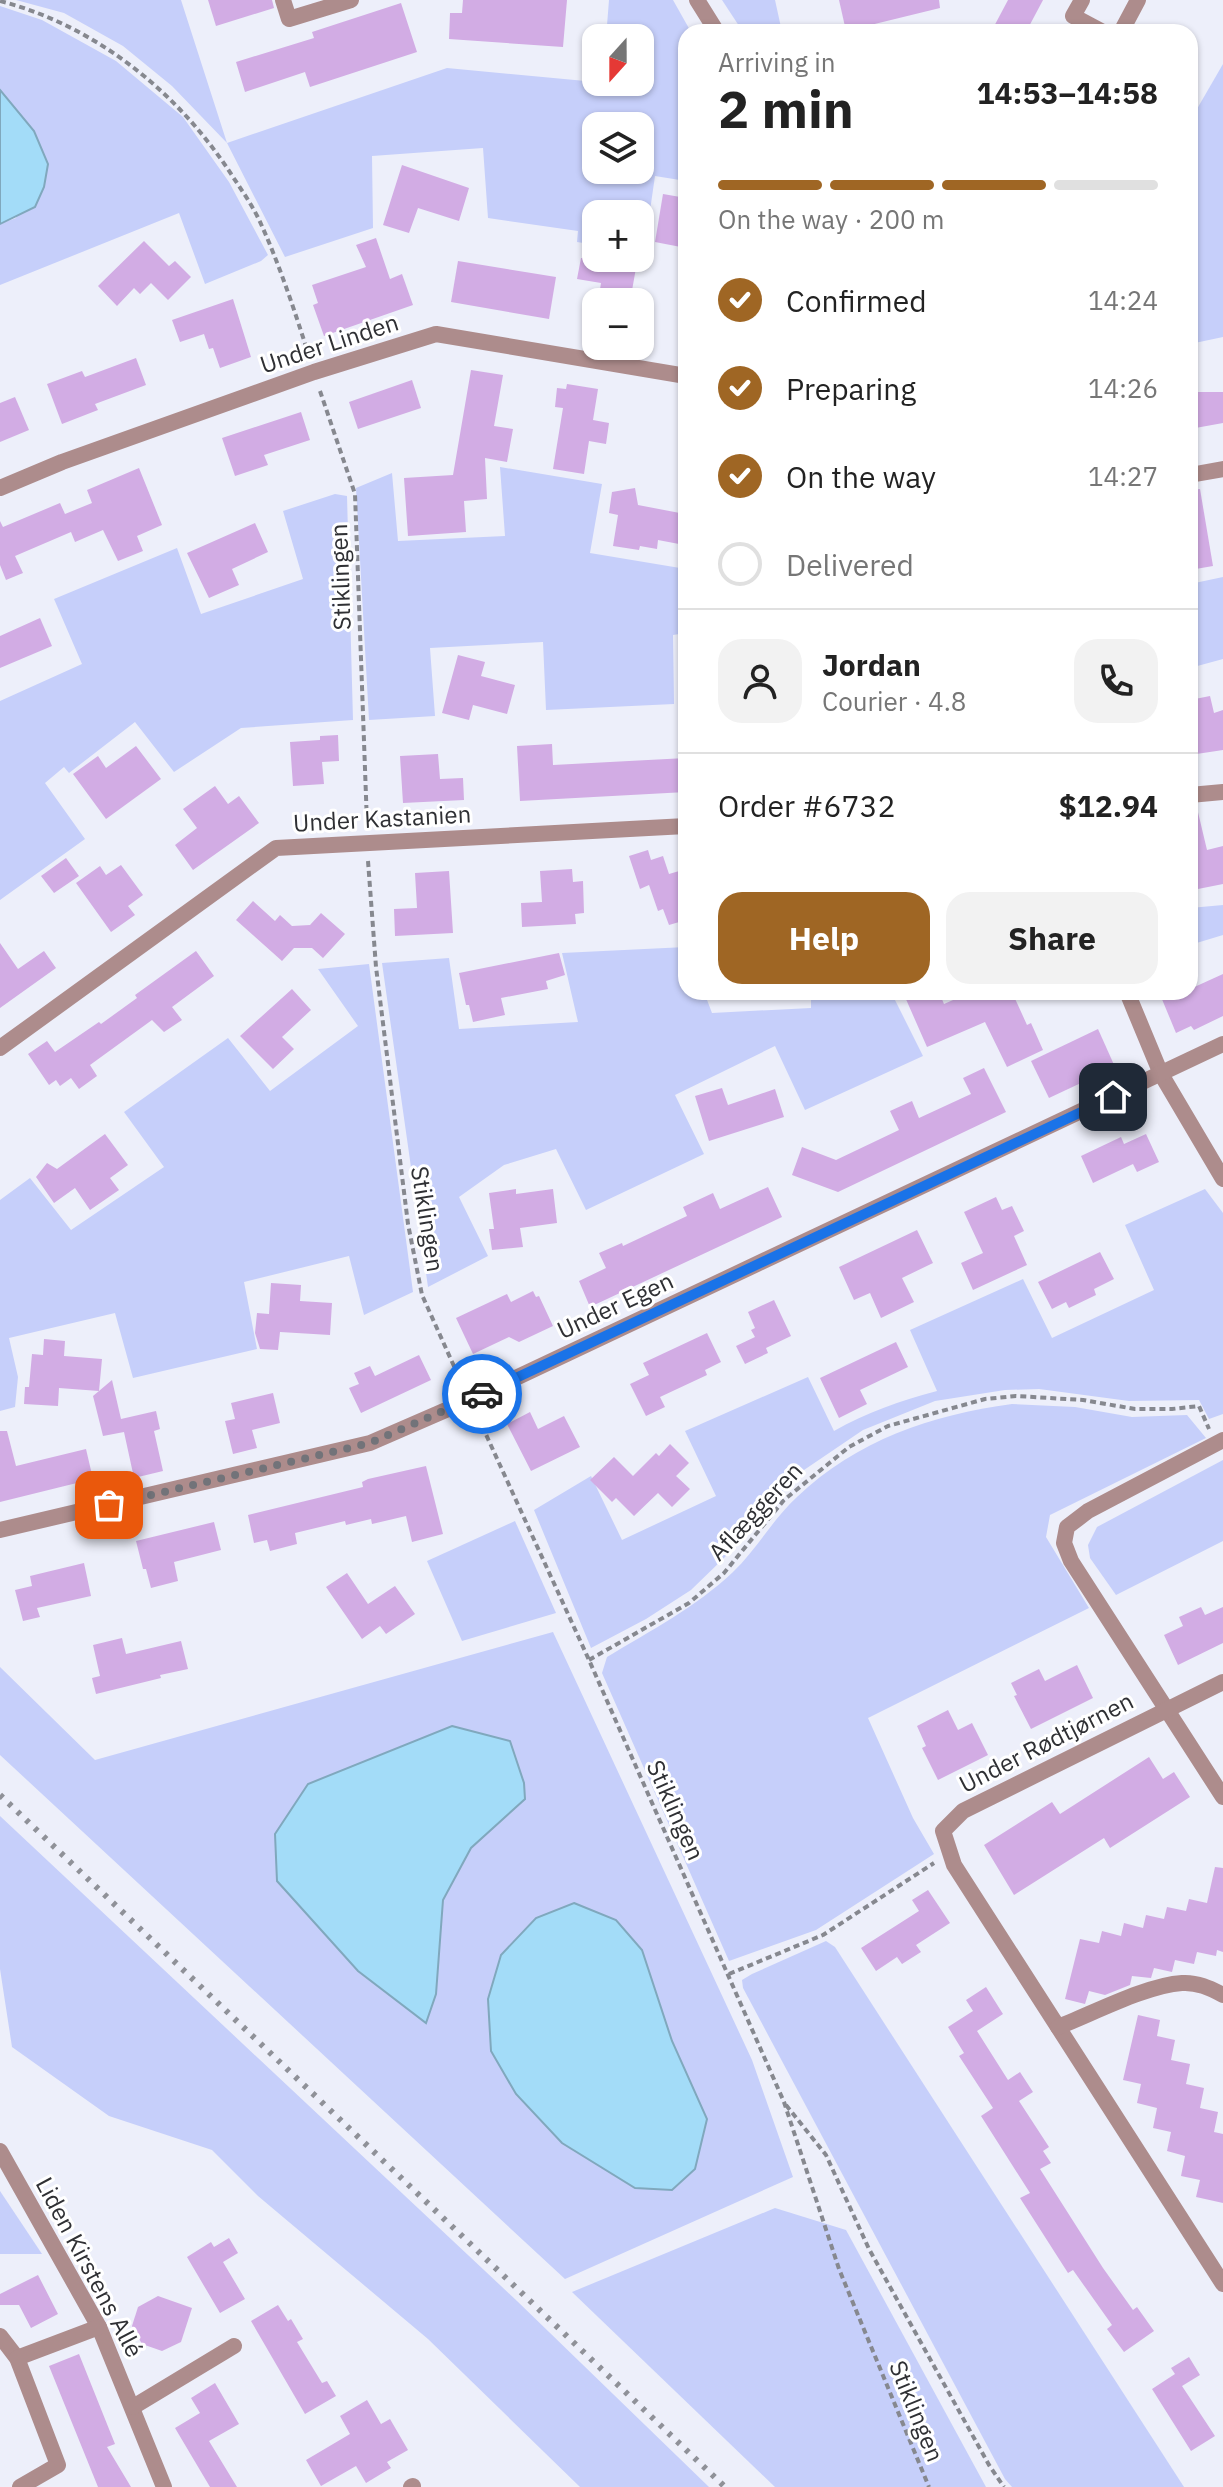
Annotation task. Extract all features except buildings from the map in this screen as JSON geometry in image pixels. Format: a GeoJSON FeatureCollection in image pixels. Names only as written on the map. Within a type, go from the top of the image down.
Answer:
{"type":"FeatureCollection","features":[{"type":"Feature","properties":{"kind":"street"},"geometry":{"type":"LineString","coordinates":[[283,0],[289,19],[344,1]]}},
{"type":"Feature","properties":{"kind":"street"},"geometry":{"type":"LineString","coordinates":[[697,0],[712,24]]}},
{"type":"Feature","properties":{"kind":"street"},"geometry":{"type":"LineString","coordinates":[[1082,0],[1073,16],[1088,24]]}},
{"type":"Feature","properties":{"kind":"street"},"geometry":{"type":"LineString","coordinates":[[1125,24],[1138,0]]}},
{"type":"Feature","properties":{"kind":"street","name":"Under Linden"},"geometry":{"type":"LineString","coordinates":[[0,488],[62,462],[314,372],[436,334],[678,375]]}},
{"type":"Feature","properties":{"kind":"street"},"geometry":{"type":"LineString","coordinates":[[1198,474],[1223,469]]}},
{"type":"Feature","properties":{"kind":"street"},"geometry":{"type":"LineString","coordinates":[[1198,794],[1223,792]]}},
{"type":"Feature","properties":{"kind":"street","name":"Under Kastanien"},"geometry":{"type":"LineString","coordinates":[[0,1048],[276,848],[678,826]]}},
{"type":"Feature","properties":{"kind":"street"},"geometry":{"type":"LineString","coordinates":[[1130,1000],[1161,1074],[1223,1179]]}},
{"type":"Feature","properties":{"kind":"street","name":"Under Egen"},"geometry":{"type":"LineString","coordinates":[[0,1530],[370,1443],[469,1400],[1223,1044]]}},
{"type":"Feature","properties":{"kind":"street"},"geometry":{"type":"LineString","coordinates":[[1220,1443],[1088,1511],[1067,1527],[1064,1543],[1071,1561],[1223,1797]]}},
{"type":"Feature","properties":{"kind":"street"},"geometry":{"type":"LineString","coordinates":[[1166,1709],[1223,1682]]}},
{"type":"Feature","properties":{"kind":"street","name":"Under Rødtjørnen"},"geometry":{"type":"LineString","coordinates":[[950,1852],[943,1831],[963,1811],[1166,1709]]}},
{"type":"Feature","properties":{"kind":"street"},"geometry":{"type":"LineString","coordinates":[[950,1852],[954,1865],[1223,2284]]}},
{"type":"Feature","properties":{"kind":"street"},"geometry":{"type":"LineString","coordinates":[[1058,2027],[1155,1988],[1183,1983],[1207,1986],[1223,1995]]}},
{"type":"Feature","properties":{"kind":"street","name":"Liden Kirstens Allé"},"geometry":{"type":"LineString","coordinates":[[0,2151],[99,2327],[164,2487]]}},
{"type":"Feature","properties":{"kind":"street"},"geometry":{"type":"LineString","coordinates":[[17,2358],[99,2327]]}},
{"type":"Feature","properties":{"kind":"street"},"geometry":{"type":"LineString","coordinates":[[0,2336],[17,2358],[58,2465],[20,2487]]}},
{"type":"Feature","properties":{"kind":"street"},"geometry":{"type":"LineString","coordinates":[[133,2407],[234,2346]]}},
{"type":"Feature","properties":{"kind":"path","name":"Stiklingen"},"geometry":{"type":"LineString","coordinates":[[0,1],[56,21],[108,50],[183,110],[215,149],[261,222],[355,494],[367,843],[376,967],[408,1224],[422,1295],[589,1660],[784,2102],[839,2269],[929,2487]]}},
{"type":"Feature","properties":{"kind":"path","name":"Aflæggeren"},"geometry":{"type":"LineString","coordinates":[[589,1660],[689,1603],[724,1573],[784,1500],[804,1482],[849,1447],[888,1426],[985,1399],[1047,1396],[1135,1409],[1199,1406],[1220,1443]]}},
{"type":"Feature","properties":{"kind":"path"},"geometry":{"type":"LineString","coordinates":[[729,1974],[823,1935],[950,1852]]}},
{"type":"Feature","properties":{"kind":"path"},"geometry":{"type":"LineString","coordinates":[[784,2102],[826,2155],[869,2249],[1004,2487]]}},
{"type":"Feature","properties":{"kind":"shaded area"},"geometry":{"type":"Polygon","coordinates":[[[16,0],[181,0],[227,143],[172,86],[123,46],[64,13],[16,0]]]}},
{"type":"Feature","properties":{"kind":"shaded area"},"geometry":{"type":"Polygon","coordinates":[[[609,0],[673,0],[686,24],[678,24],[678,180],[655,176],[654,183],[654,112],[582,112],[582,184],[654,184],[652,200],[582,200],[582,243],[577,242],[578,231],[488,218],[483,148],[372,156],[373,228],[285,257],[227,143],[447,68],[582,81],[582,96],[654,96],[654,24],[607,24],[609,0]]]}},
{"type":"Feature","properties":{"kind":"shaded area"},"geometry":{"type":"Polygon","coordinates":[[[722,0],[775,0],[780,24],[738,24],[722,0]]]}},
{"type":"Feature","properties":{"kind":"shaded area"},"geometry":{"type":"Polygon","coordinates":[[[0,6],[42,20],[116,61],[183,117],[229,182],[268,255],[261,261],[205,284],[179,213],[0,285],[0,224],[16,218],[34,131],[0,90],[0,6]]]}},
{"type":"Feature","properties":{"kind":"shaded area"},"geometry":{"type":"Polygon","coordinates":[[[1223,64],[1223,337],[1198,342],[1198,107],[1223,64]]]}},
{"type":"Feature","properties":{"kind":"shaded area"},"geometry":{"type":"Polygon","coordinates":[[[0,90],[34,131],[48,164],[44,187],[35,207],[0,224],[0,90]]]}},
{"type":"Feature","properties":{"kind":"shaded area"},"geometry":{"type":"Polygon","coordinates":[[[500,467],[602,484],[590,553],[678,568],[678,634],[673,635],[674,704],[546,710],[543,642],[430,648],[435,716],[369,720],[356,488],[392,473],[398,541],[505,536],[500,467]]]}},
{"type":"Feature","properties":{"kind":"shaded area"},"geometry":{"type":"Polygon","coordinates":[[[335,494],[347,496],[353,720],[241,728],[174,772],[135,722],[69,773],[64,767],[45,783],[85,839],[0,900],[0,701],[82,664],[54,599],[177,548],[201,614],[303,579],[283,511],[335,494]]]}},
{"type":"Feature","properties":{"kind":"shaded area"},"geometry":{"type":"Polygon","coordinates":[[[1223,577],[1223,659],[1198,666],[1198,582],[1223,577]]]}},
{"type":"Feature","properties":{"kind":"shaded area"},"geometry":{"type":"Polygon","coordinates":[[[1223,905],[1223,935],[1198,943],[1198,907],[1223,905]]]}},
{"type":"Feature","properties":{"kind":"shaded area"},"geometry":{"type":"Polygon","coordinates":[[[678,947],[678,1000],[707,1000],[712,1013],[811,1008],[811,1000],[895,1000],[923,1056],[805,1110],[775,1046],[675,1095],[704,1154],[586,1210],[556,1149],[504,1165],[459,1197],[488,1256],[428,1287],[382,963],[449,958],[459,1029],[578,1022],[562,953],[678,947]]]}},
{"type":"Feature","properties":{"kind":"shaded area"},"geometry":{"type":"Polygon","coordinates":[[[369,964],[413,1292],[364,1315],[349,1256],[244,1282],[257,1349],[133,1378],[115,1313],[9,1338],[18,1377],[15,1407],[0,1411],[0,1200],[30,1178],[71,1230],[164,1167],[124,1112],[228,1038],[270,1091],[358,1026],[318,969],[369,964]]]}},
{"type":"Feature","properties":{"kind":"shaded area"},"geometry":{"type":"Polygon","coordinates":[[[1205,1189],[1223,1213],[1223,1414],[1209,1419],[1199,1400],[1129,1401],[1039,1389],[1005,1390],[935,1401],[863,1430],[804,1470],[691,1590],[646,1619],[591,1648],[534,1510],[591,1476],[622,1540],[716,1496],[685,1431],[808,1377],[834,1431],[884,1408],[937,1391],[910,1330],[1023,1279],[1052,1338],[1154,1290],[1125,1225],[1205,1189]]]}},
{"type":"Feature","properties":{"kind":"shaded area"},"geometry":{"type":"Polygon","coordinates":[[[1012,1404],[1075,1407],[1132,1417],[1187,1415],[1206,1438],[1050,1515],[1046,1537],[1089,1608],[868,1718],[913,1818],[934,1854],[816,1930],[729,1961],[602,1673],[607,1657],[719,1585],[742,1563],[797,1497],[845,1460],[870,1445],[924,1423],[1012,1404]]]}},
{"type":"Feature","properties":{"kind":"shaded area"},"geometry":{"type":"Polygon","coordinates":[[[1223,1460],[1223,1541],[1116,1595],[1090,1558],[1088,1545],[1097,1527],[1223,1460]]]}},
{"type":"Feature","properties":{"kind":"shaded area"},"geometry":{"type":"Polygon","coordinates":[[[515,1521],[556,1613],[462,1641],[427,1561],[515,1521]]]}},
{"type":"Feature","properties":{"kind":"shaded area"},"geometry":{"type":"Polygon","coordinates":[[[553,1632],[752,2060],[793,2177],[565,2279],[0,1755],[0,1667],[95,1760],[553,1632]],[[509,1741],[443,1900],[471,1848],[519,1805],[509,1741]],[[672,2041],[603,2168],[635,2188],[672,2190],[707,2119],[672,2041]]]}},
{"type":"Feature","properties":{"kind":"shaded area"},"geometry":{"type":"Polygon","coordinates":[[[452,1726],[510,1741],[524,1783],[525,1799],[471,1848],[443,1900],[436,1994],[426,2023],[358,1971],[277,1881],[275,1834],[308,1784],[452,1726]]]}},
{"type":"Feature","properties":{"kind":"shaded area"},"geometry":{"type":"Polygon","coordinates":[[[0,1816],[517,2301],[709,2487],[580,2487],[428,2339],[258,2196],[212,2150],[109,2116],[12,2047],[0,1969],[0,1816]]]}},
{"type":"Feature","properties":{"kind":"shaded area"},"geometry":{"type":"Polygon","coordinates":[[[574,1903],[616,1920],[642,1950],[672,2041],[707,2119],[695,2169],[672,2190],[635,2188],[562,2143],[516,2094],[491,2051],[488,1999],[501,1955],[536,1918],[574,1903]]]}},
{"type":"Feature","properties":{"kind":"shaded area"},"geometry":{"type":"Polygon","coordinates":[[[826,1941],[835,1947],[1184,2487],[1012,2487],[1005,2479],[743,1988],[742,1980],[752,1974],[826,1941]]]}},
{"type":"Feature","properties":{"kind":"shaded area"},"geometry":{"type":"Polygon","coordinates":[[[0,2191],[42,2254],[0,2254],[0,2191]]]}},
{"type":"Feature","properties":{"kind":"shaded area"},"geometry":{"type":"Polygon","coordinates":[[[775,2208],[846,2230],[986,2487],[775,2487],[572,2292],[775,2208]]]}},
{"type":"Feature","properties":{"kind":"railway"},"geometry":{"type":"LineString","coordinates":[[0,1795],[725,2487]]}},
{"type":"Feature","properties":{"kind":"way so far"},"geometry":{"type":"LineString","coordinates":[[109,1505],[370,1443],[482,1394]]}},
{"type":"Feature","properties":{"kind":"route"},"geometry":{"type":"LineString","coordinates":[[482,1394],[1113,1097]]}}]}
